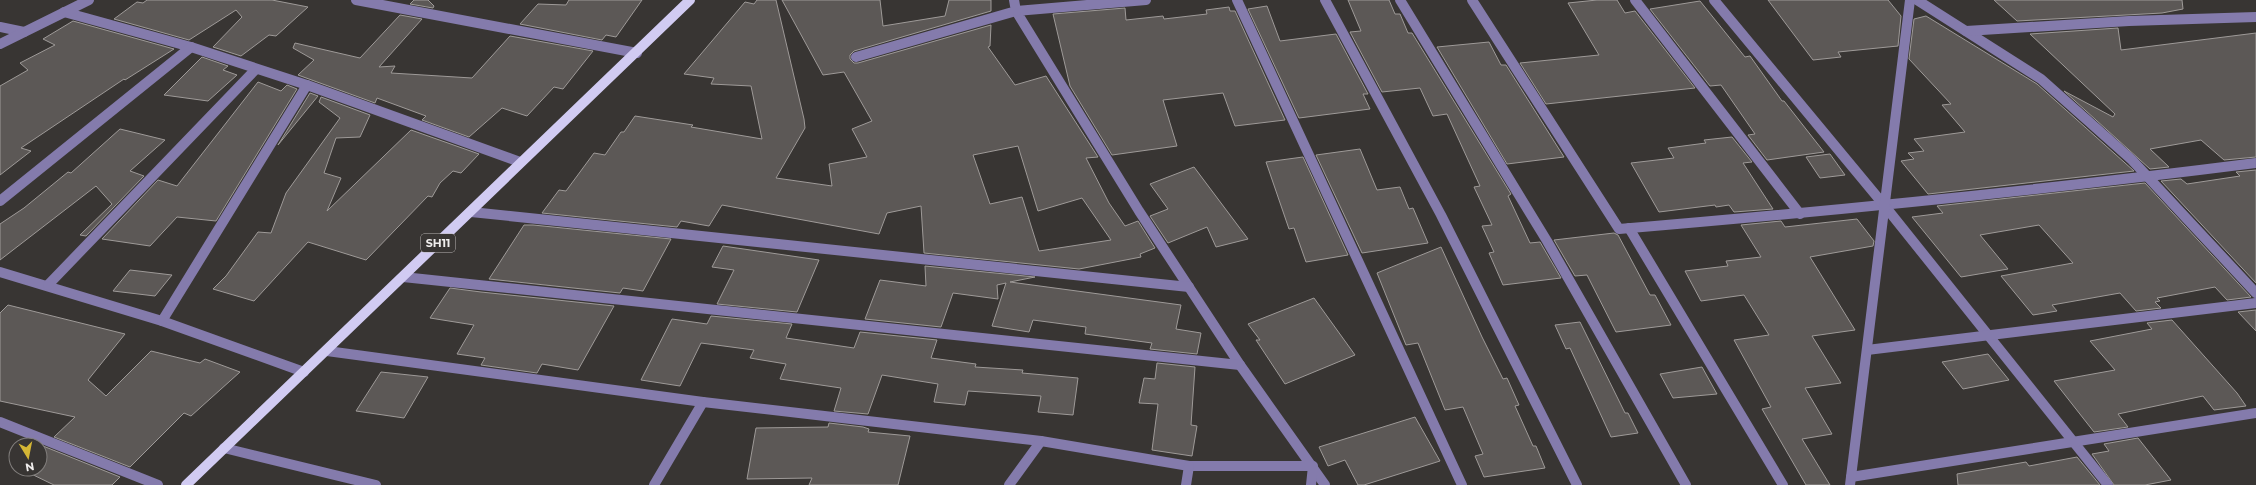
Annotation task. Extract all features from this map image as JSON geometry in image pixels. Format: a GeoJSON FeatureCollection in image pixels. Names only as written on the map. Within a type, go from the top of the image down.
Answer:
{"type":"FeatureCollection","features":[{"type":"Feature","properties":{"kind":"main road","name":"SH11"},"geometry":{"type":"LineString","coordinates":[[186,485],[471,212],[520,162],[637,53],[690,0]]}},
{"type":"Feature","properties":{"kind":"street"},"geometry":{"type":"LineString","coordinates":[[0,44],[90,0]]}},
{"type":"Feature","properties":{"kind":"street"},"geometry":{"type":"LineString","coordinates":[[356,0],[637,53]]}},
{"type":"Feature","properties":{"kind":"street"},"geometry":{"type":"LineString","coordinates":[[1014,0],[1016,11],[1139,212],[1240,365],[1325,485]]}},
{"type":"Feature","properties":{"kind":"street"},"geometry":{"type":"LineString","coordinates":[[856,57],[1016,11],[1146,0]]}},
{"type":"Feature","properties":{"kind":"street"},"geometry":{"type":"LineString","coordinates":[[1237,0],[1462,485]]}},
{"type":"Feature","properties":{"kind":"street"},"geometry":{"type":"LineString","coordinates":[[1325,0],[1441,215],[1577,485]]}},
{"type":"Feature","properties":{"kind":"street"},"geometry":{"type":"LineString","coordinates":[[1400,0],[1547,241],[1686,485]]}},
{"type":"Feature","properties":{"kind":"street"},"geometry":{"type":"LineString","coordinates":[[1472,0],[1619,229],[1800,214],[2148,177],[2256,163]]}},
{"type":"Feature","properties":{"kind":"street"},"geometry":{"type":"LineString","coordinates":[[1635,0],[1800,214]]}},
{"type":"Feature","properties":{"kind":"street"},"geometry":{"type":"LineString","coordinates":[[1714,0],[1884,205],[2108,485]]}},
{"type":"Feature","properties":{"kind":"street"},"geometry":{"type":"LineString","coordinates":[[1910,0],[1851,481],[2074,442],[2256,413]]}},
{"type":"Feature","properties":{"kind":"street"},"geometry":{"type":"LineString","coordinates":[[1917,0],[2041,79],[2132,160],[2256,293]]}},
{"type":"Feature","properties":{"kind":"street"},"geometry":{"type":"LineString","coordinates":[[64,12],[191,47],[307,85],[520,162]]}},
{"type":"Feature","properties":{"kind":"street"},"geometry":{"type":"LineString","coordinates":[[1966,31],[2129,21],[2256,17]]}},
{"type":"Feature","properties":{"kind":"street"},"geometry":{"type":"LineString","coordinates":[[0,27],[24,32]]}},
{"type":"Feature","properties":{"kind":"street"},"geometry":{"type":"LineString","coordinates":[[0,200],[191,47]]}},
{"type":"Feature","properties":{"kind":"street"},"geometry":{"type":"LineString","coordinates":[[48,286],[256,69]]}},
{"type":"Feature","properties":{"kind":"street"},"geometry":{"type":"LineString","coordinates":[[162,320],[307,85]]}},
{"type":"Feature","properties":{"kind":"street"},"geometry":{"type":"LineString","coordinates":[[471,212],[1189,287]]}},
{"type":"Feature","properties":{"kind":"street"},"geometry":{"type":"LineString","coordinates":[[1629,228],[1783,485]]}},
{"type":"Feature","properties":{"kind":"street"},"geometry":{"type":"LineString","coordinates":[[0,272],[162,320],[304,372]]}},
{"type":"Feature","properties":{"kind":"street"},"geometry":{"type":"LineString","coordinates":[[403,277],[1240,365]]}},
{"type":"Feature","properties":{"kind":"street"},"geometry":{"type":"LineString","coordinates":[[1867,350],[2256,303]]}},
{"type":"Feature","properties":{"kind":"street"},"geometry":{"type":"LineString","coordinates":[[327,351],[703,402],[1041,441],[1189,466],[1313,466]]}},
{"type":"Feature","properties":{"kind":"street"},"geometry":{"type":"LineString","coordinates":[[654,485],[703,402]]}},
{"type":"Feature","properties":{"kind":"street"},"geometry":{"type":"LineString","coordinates":[[0,422],[158,485]]}},
{"type":"Feature","properties":{"kind":"street"},"geometry":{"type":"LineString","coordinates":[[1009,485],[1041,441]]}},
{"type":"Feature","properties":{"kind":"street"},"geometry":{"type":"LineString","coordinates":[[224,448],[376,485]]}},
{"type":"Feature","properties":{"kind":"street"},"geometry":{"type":"LineString","coordinates":[[1186,485],[1189,466]]}},
{"type":"Feature","properties":{"kind":"street"},"geometry":{"type":"LineString","coordinates":[[1311,485],[1313,466]]}},
{"type":"Feature","properties":{"kind":"building"},"geometry":{"type":"Polygon","coordinates":[[[147,0],[272,0],[308,7],[276,36],[269,35],[241,56],[213,47],[242,17],[236,10],[189,40],[114,19],[137,2],[143,3],[147,0]]]}},
{"type":"Feature","properties":{"kind":"building"},"geometry":{"type":"Polygon","coordinates":[[[414,0],[428,0],[434,6],[433,8],[410,4],[414,0]]]}},
{"type":"Feature","properties":{"kind":"building"},"geometry":{"type":"Polygon","coordinates":[[[569,0],[642,0],[616,37],[606,35],[602,40],[520,24],[538,4],[566,5],[569,0]]]}},
{"type":"Feature","properties":{"kind":"building"},"geometry":{"type":"Polygon","coordinates":[[[757,0],[776,0],[804,119],[805,128],[776,178],[832,186],[829,164],[867,157],[852,129],[872,121],[844,72],[823,75],[782,0],[880,0],[883,26],[945,16],[949,0],[991,0],[991,11],[854,51],[850,55],[850,59],[854,63],[858,63],[991,25],[990,46],[988,47],[1015,85],[1046,76],[1098,157],[1086,158],[1109,203],[1125,226],[1138,221],[1155,248],[1140,254],[1141,257],[1079,269],[924,253],[921,206],[887,213],[879,234],[722,205],[709,226],[681,221],[677,227],[542,213],[559,190],[566,191],[594,153],[605,155],[621,132],[624,132],[635,116],[693,125],[691,127],[762,139],[751,86],[711,84],[714,78],[684,74],[745,2],[754,4],[757,0]],[[1018,146],[973,155],[990,204],[1022,197],[1039,251],[1111,240],[1082,198],[1038,211],[1018,146]]]}},
{"type":"Feature","properties":{"kind":"building"},"geometry":{"type":"Polygon","coordinates":[[[1348,0],[1389,0],[1395,14],[1400,14],[1408,33],[1412,33],[1511,194],[1508,196],[1530,243],[1540,242],[1561,278],[1503,285],[1489,253],[1494,252],[1482,226],[1492,225],[1474,187],[1480,186],[1447,114],[1433,116],[1420,88],[1382,92],[1350,32],[1361,31],[1348,0]]]}},
{"type":"Feature","properties":{"kind":"building"},"geometry":{"type":"Polygon","coordinates":[[[1597,0],[1617,0],[1625,13],[1635,11],[1695,88],[1546,104],[1520,63],[1599,55],[1568,3],[1597,0]]]}},
{"type":"Feature","properties":{"kind":"building"},"geometry":{"type":"Polygon","coordinates":[[[1768,0],[1888,0],[1901,16],[1898,46],[1838,52],[1841,57],[1813,60],[1768,0]]]}},
{"type":"Feature","properties":{"kind":"building"},"geometry":{"type":"Polygon","coordinates":[[[1994,0],[2182,0],[2183,9],[2162,13],[2017,21],[1994,0]]]}},
{"type":"Feature","properties":{"kind":"building"},"geometry":{"type":"Polygon","coordinates":[[[1700,1],[1745,57],[1750,56],[1782,101],[1784,101],[1824,152],[1767,160],[1748,135],[1755,134],[1721,85],[1710,86],[1650,9],[1700,1]]]}},
{"type":"Feature","properties":{"kind":"building"},"geometry":{"type":"Polygon","coordinates":[[[1267,6],[1280,41],[1336,34],[1368,94],[1363,94],[1370,109],[1299,118],[1248,9],[1267,6]]]}},
{"type":"Feature","properties":{"kind":"building"},"geometry":{"type":"Polygon","coordinates":[[[1229,7],[1230,11],[1235,11],[1285,120],[1235,126],[1223,93],[1163,100],[1177,146],[1112,155],[1070,86],[1053,14],[1125,8],[1126,20],[1163,16],[1164,19],[1207,14],[1206,10],[1229,7]]]}},
{"type":"Feature","properties":{"kind":"building"},"geometry":{"type":"Polygon","coordinates":[[[400,15],[422,19],[379,67],[395,66],[391,73],[472,78],[510,36],[593,51],[563,89],[554,87],[527,116],[502,108],[469,137],[422,120],[426,116],[377,98],[375,103],[298,75],[314,60],[293,48],[295,43],[360,58],[400,15]]]}},
{"type":"Feature","properties":{"kind":"building"},"geometry":{"type":"Polygon","coordinates":[[[1926,16],[2037,84],[2134,171],[1928,194],[1901,161],[1914,159],[1908,153],[1924,151],[1914,139],[1965,132],[1942,105],[1951,104],[1909,59],[1914,19],[1926,16]]]}},
{"type":"Feature","properties":{"kind":"building"},"geometry":{"type":"Polygon","coordinates":[[[73,21],[174,49],[125,80],[124,79],[21,148],[31,151],[0,175],[0,86],[28,70],[20,63],[55,45],[43,39],[73,21]]]}},
{"type":"Feature","properties":{"kind":"building"},"geometry":{"type":"Polygon","coordinates":[[[2118,28],[2121,50],[2256,33],[2256,157],[2224,160],[2201,140],[2150,149],[2169,167],[2150,169],[2064,91],[2113,117],[2115,114],[2030,34],[2118,28]]]}},
{"type":"Feature","properties":{"kind":"building"},"geometry":{"type":"Polygon","coordinates":[[[1489,42],[1501,65],[1506,65],[1564,157],[1507,164],[1437,47],[1489,42]]]}},
{"type":"Feature","properties":{"kind":"building"},"geometry":{"type":"Polygon","coordinates":[[[202,57],[228,66],[223,70],[237,75],[208,101],[164,95],[202,57]]]}},
{"type":"Feature","properties":{"kind":"building"},"geometry":{"type":"Polygon","coordinates":[[[258,82],[281,91],[287,85],[297,89],[216,221],[177,217],[150,246],[102,239],[158,180],[177,186],[258,82]]]}},
{"type":"Feature","properties":{"kind":"building"},"geometry":{"type":"Polygon","coordinates":[[[310,93],[318,96],[278,145],[310,93]]]}},
{"type":"Feature","properties":{"kind":"building"},"geometry":{"type":"Polygon","coordinates":[[[321,97],[370,115],[360,137],[336,138],[324,173],[341,178],[327,211],[411,130],[479,154],[461,173],[453,171],[440,183],[432,197],[428,196],[366,260],[308,242],[254,301],[213,289],[226,276],[258,232],[271,233],[286,193],[340,118],[319,102],[321,97]]]}},
{"type":"Feature","properties":{"kind":"building"},"geometry":{"type":"Polygon","coordinates":[[[120,129],[165,140],[130,171],[144,176],[86,236],[80,235],[112,204],[96,186],[0,260],[0,224],[24,208],[68,172],[71,173],[120,129]]]}},
{"type":"Feature","properties":{"kind":"building"},"geometry":{"type":"Polygon","coordinates":[[[1732,137],[1752,162],[1743,163],[1773,209],[1734,212],[1729,205],[1716,207],[1715,205],[1659,212],[1631,163],[1674,158],[1668,148],[1706,143],[1704,140],[1732,137]]]}},
{"type":"Feature","properties":{"kind":"building"},"geometry":{"type":"Polygon","coordinates":[[[1360,149],[1377,190],[1400,187],[1409,209],[1413,208],[1428,243],[1362,253],[1316,155],[1360,149]]]}},
{"type":"Feature","properties":{"kind":"building"},"geometry":{"type":"Polygon","coordinates":[[[1830,154],[1845,175],[1820,178],[1806,157],[1830,154]]]}},
{"type":"Feature","properties":{"kind":"building"},"geometry":{"type":"Polygon","coordinates":[[[1303,157],[1348,255],[1306,262],[1294,228],[1289,229],[1266,162],[1303,157]]]}},
{"type":"Feature","properties":{"kind":"building"},"geometry":{"type":"Polygon","coordinates":[[[1194,167],[1248,239],[1216,247],[1207,227],[1168,243],[1150,216],[1168,209],[1150,184],[1194,167]]]}},
{"type":"Feature","properties":{"kind":"building"},"geometry":{"type":"Polygon","coordinates":[[[2256,170],[2256,283],[2161,181],[2181,179],[2187,184],[2240,176],[2236,172],[2256,170]]]}},
{"type":"Feature","properties":{"kind":"building"},"geometry":{"type":"Polygon","coordinates":[[[2145,183],[2251,297],[2227,300],[2215,287],[2157,298],[2160,301],[2155,302],[2161,308],[2136,311],[2120,293],[2052,305],[2057,311],[2033,315],[2001,276],[2073,263],[2039,225],[1980,235],[2008,269],[1961,277],[1912,217],[1943,213],[1937,206],[2145,183]]]}},
{"type":"Feature","properties":{"kind":"building"},"geometry":{"type":"Polygon","coordinates":[[[1857,219],[1874,241],[1873,246],[1810,257],[1855,330],[1812,336],[1841,383],[1805,388],[1832,434],[1802,439],[1830,485],[1806,485],[1762,409],[1771,407],[1734,340],[1769,335],[1744,295],[1701,301],[1685,271],[1728,266],[1726,261],[1761,257],[1741,225],[1781,221],[1785,227],[1857,219]]]}},
{"type":"Feature","properties":{"kind":"building"},"geometry":{"type":"Polygon","coordinates":[[[524,225],[671,239],[643,291],[623,288],[620,293],[489,279],[524,225]]]}},
{"type":"Feature","properties":{"kind":"building"},"geometry":{"type":"Polygon","coordinates":[[[1614,233],[1618,235],[1650,295],[1655,295],[1671,325],[1616,332],[1587,275],[1575,276],[1554,240],[1614,233]]]}},
{"type":"Feature","properties":{"kind":"building"},"geometry":{"type":"Polygon","coordinates":[[[723,246],[819,260],[797,312],[717,304],[734,270],[712,267],[723,246]]]}},
{"type":"Feature","properties":{"kind":"building"},"geometry":{"type":"Polygon","coordinates":[[[1441,247],[1503,379],[1507,378],[1519,405],[1515,406],[1533,446],[1536,446],[1545,468],[1484,477],[1475,456],[1483,454],[1463,407],[1445,410],[1418,343],[1406,345],[1377,273],[1441,247]]]}},
{"type":"Feature","properties":{"kind":"building"},"geometry":{"type":"Polygon","coordinates":[[[925,266],[1035,277],[1010,282],[1181,305],[1176,329],[1201,333],[1197,354],[1150,349],[1152,343],[1085,334],[1086,327],[1033,320],[1029,332],[992,326],[1006,283],[997,285],[998,299],[953,293],[941,327],[865,319],[880,280],[926,286],[925,266]]]}},
{"type":"Feature","properties":{"kind":"building"},"geometry":{"type":"Polygon","coordinates":[[[130,270],[172,275],[155,296],[113,291],[130,270]]]}},
{"type":"Feature","properties":{"kind":"building"},"geometry":{"type":"Polygon","coordinates":[[[450,288],[614,306],[578,370],[542,364],[537,373],[481,365],[485,358],[457,354],[474,325],[430,318],[450,288]]]}},
{"type":"Feature","properties":{"kind":"building"},"geometry":{"type":"Polygon","coordinates":[[[1314,298],[1355,355],[1285,384],[1256,340],[1260,340],[1248,324],[1314,298]]]}},
{"type":"Feature","properties":{"kind":"building"},"geometry":{"type":"Polygon","coordinates":[[[8,305],[125,334],[88,380],[106,396],[151,351],[200,363],[205,359],[240,372],[191,416],[184,413],[130,467],[54,437],[75,417],[0,401],[0,313],[8,305]]]}},
{"type":"Feature","properties":{"kind":"building"},"geometry":{"type":"Polygon","coordinates":[[[2256,310],[2256,331],[2238,312],[2256,310]]]}},
{"type":"Feature","properties":{"kind":"building"},"geometry":{"type":"Polygon","coordinates":[[[711,316],[792,324],[786,338],[854,348],[860,332],[937,340],[931,358],[976,364],[975,367],[1023,370],[1022,373],[1078,378],[1073,415],[1038,412],[1041,396],[968,391],[965,405],[934,402],[938,384],[882,375],[868,414],[834,411],[841,388],[780,379],[786,364],[750,358],[754,350],[701,343],[680,386],[641,380],[672,319],[707,324],[711,316]]]}},
{"type":"Feature","properties":{"kind":"building"},"geometry":{"type":"Polygon","coordinates":[[[2172,320],[2237,393],[2246,406],[2214,410],[2203,396],[2118,414],[2128,427],[2094,432],[2054,381],[2115,370],[2090,341],[2152,329],[2147,323],[2172,320]]]}},
{"type":"Feature","properties":{"kind":"building"},"geometry":{"type":"Polygon","coordinates":[[[1580,322],[1625,413],[1628,413],[1638,433],[1611,437],[1570,348],[1566,349],[1555,325],[1580,322]]]}},
{"type":"Feature","properties":{"kind":"building"},"geometry":{"type":"Polygon","coordinates":[[[1988,354],[2009,380],[1963,389],[1942,362],[1988,354]]]}},
{"type":"Feature","properties":{"kind":"building"},"geometry":{"type":"Polygon","coordinates":[[[1157,363],[1195,367],[1191,425],[1197,426],[1192,456],[1152,450],[1158,404],[1139,403],[1144,378],[1155,379],[1157,363]]]}},
{"type":"Feature","properties":{"kind":"building"},"geometry":{"type":"Polygon","coordinates":[[[1702,367],[1717,394],[1673,398],[1660,374],[1702,367]]]}},
{"type":"Feature","properties":{"kind":"building"},"geometry":{"type":"Polygon","coordinates":[[[381,372],[428,377],[404,418],[356,411],[381,372]]]}},
{"type":"Feature","properties":{"kind":"building"},"geometry":{"type":"Polygon","coordinates":[[[1415,417],[1440,461],[1364,485],[1358,485],[1345,460],[1328,466],[1319,447],[1415,417]]]}},
{"type":"Feature","properties":{"kind":"building"},"geometry":{"type":"Polygon","coordinates":[[[829,423],[863,427],[869,429],[868,432],[910,436],[898,485],[809,485],[812,478],[747,479],[756,428],[828,427],[829,423]]]}},
{"type":"Feature","properties":{"kind":"building"},"geometry":{"type":"Polygon","coordinates":[[[2138,438],[2171,480],[2145,485],[2114,485],[2092,454],[2109,451],[2104,444],[2138,438]]]}},
{"type":"Feature","properties":{"kind":"building"},"geometry":{"type":"Polygon","coordinates":[[[48,448],[120,477],[112,485],[54,485],[38,477],[48,477],[48,448]]]}},
{"type":"Feature","properties":{"kind":"building"},"geometry":{"type":"Polygon","coordinates":[[[2077,457],[2100,485],[1958,485],[1957,474],[2026,462],[2029,466],[2077,457]]]}}]}
